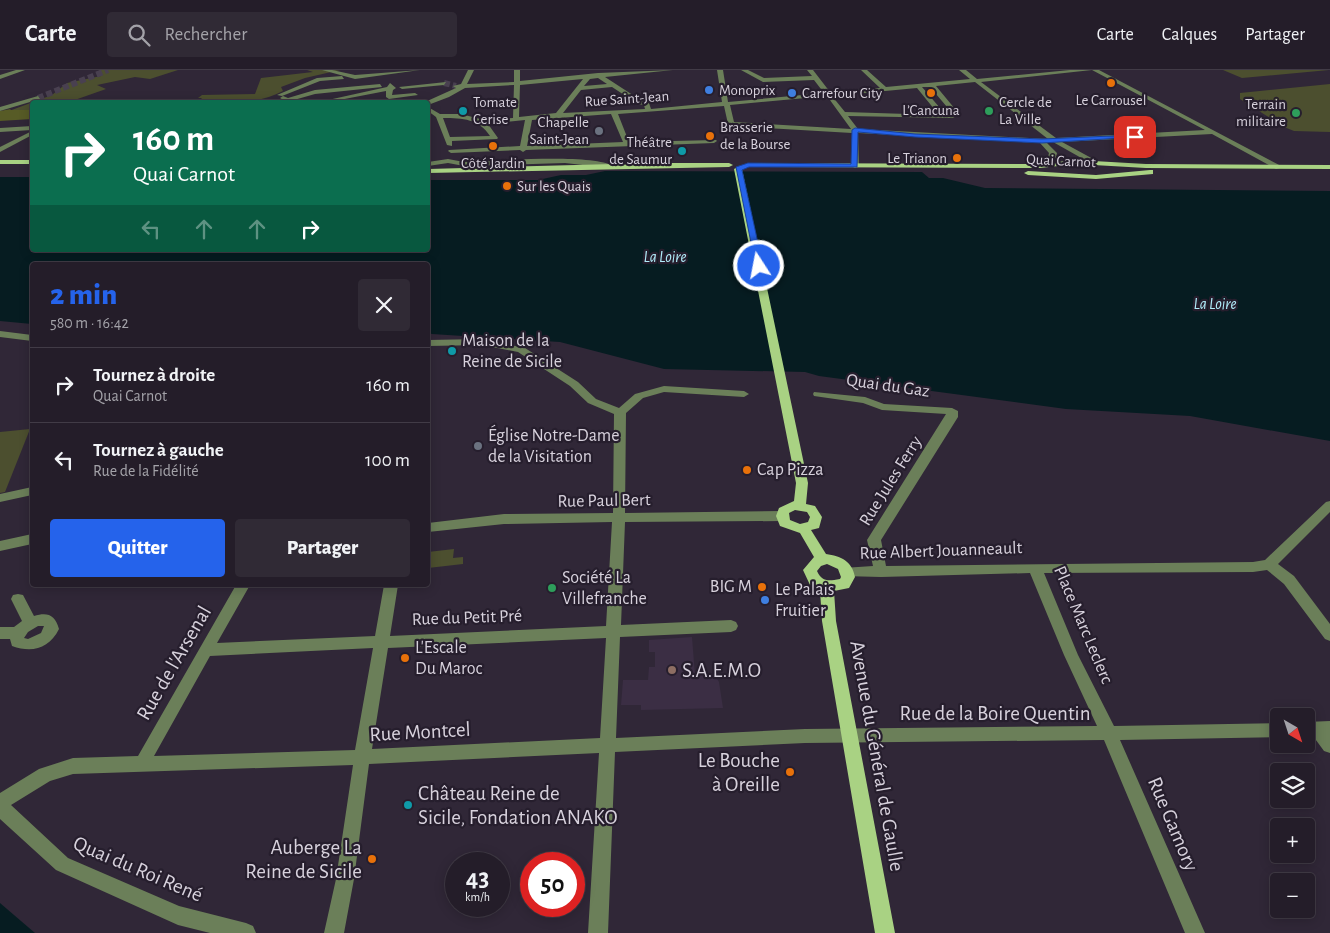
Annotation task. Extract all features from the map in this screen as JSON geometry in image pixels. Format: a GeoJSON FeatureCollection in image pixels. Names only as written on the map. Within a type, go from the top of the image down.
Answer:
{"type":"FeatureCollection","features":[{"type":"Feature","properties":{"kind":"main road","name":"Quai Carnot"},"geometry":{"type":"LineString","coordinates":[[430,172],[609,166],[729,165],[738,161],[748,165],[956,166],[1050,165],[1065,162],[1092,162],[1195,167]]}},
{"type":"Feature","properties":{"kind":"main road"},"geometry":{"type":"LineString","coordinates":[[0,162],[30,162]]}},
{"type":"Feature","properties":{"kind":"main road"},"geometry":{"type":"LineString","coordinates":[[1065,162],[1082,164],[1097,171]]}},
{"type":"Feature","properties":{"kind":"main road"},"geometry":{"type":"LineString","coordinates":[[1092,162],[1098,168],[1097,171]]}},
{"type":"Feature","properties":{"kind":"main road"},"geometry":{"type":"LineString","coordinates":[[729,165],[739,170]]}},
{"type":"Feature","properties":{"kind":"main road"},"geometry":{"type":"LineString","coordinates":[[739,170],[748,165]]}},
{"type":"Feature","properties":{"kind":"main road"},"geometry":{"type":"LineString","coordinates":[[1050,165],[1062,175]]}},
{"type":"Feature","properties":{"kind":"main road","name":"Quai Carnot"},"geometry":{"type":"LineString","coordinates":[[956,166],[1077,176],[1116,176],[1195,167]]}},
{"type":"Feature","properties":{"kind":"main road"},"geometry":{"type":"LineString","coordinates":[[1195,167],[1330,167]]}},
{"type":"Feature","properties":{"kind":"main road"},"geometry":{"type":"LineString","coordinates":[[739,170],[802,484],[800,505]]}},
{"type":"Feature","properties":{"kind":"main road"},"geometry":{"type":"LineString","coordinates":[[1077,176],[1091,175],[1097,171]]}},
{"type":"Feature","properties":{"kind":"main road"},"geometry":{"type":"LineString","coordinates":[[800,505],[811,509],[816,517],[814,525],[804,529],[789,526],[782,516],[787,507],[800,505]]}},
{"type":"Feature","properties":{"kind":"main road"},"geometry":{"type":"LineString","coordinates":[[804,529],[822,559]]}},
{"type":"Feature","properties":{"kind":"main road"},"geometry":{"type":"LineString","coordinates":[[822,559],[835,560],[846,568],[848,572],[848,577],[844,584],[827,587],[820,585],[811,576],[812,566],[822,559]]}},
{"type":"Feature","properties":{"kind":"main road","name":"Avenue du Général de Gaulle"},"geometry":{"type":"LineString","coordinates":[[827,587],[829,621],[851,735],[885,933]]}},
{"type":"Feature","properties":{"kind":"street"},"geometry":{"type":"LineString","coordinates":[[0,77],[22,70]]}},
{"type":"Feature","properties":{"kind":"street"},"geometry":{"type":"LineString","coordinates":[[325,70],[347,76]]}},
{"type":"Feature","properties":{"kind":"street"},"geometry":{"type":"LineString","coordinates":[[319,79],[396,74],[417,70]]}},
{"type":"Feature","properties":{"kind":"street"},"geometry":{"type":"LineString","coordinates":[[430,101],[447,96],[472,70]]}},
{"type":"Feature","properties":{"kind":"street"},"geometry":{"type":"LineString","coordinates":[[516,120],[517,70]]}},
{"type":"Feature","properties":{"kind":"street"},"geometry":{"type":"LineString","coordinates":[[581,70],[600,76],[640,103],[647,104],[648,111]]}},
{"type":"Feature","properties":{"kind":"street"},"geometry":{"type":"LineString","coordinates":[[600,76],[603,72],[611,70]]}},
{"type":"Feature","properties":{"kind":"street"},"geometry":{"type":"LineString","coordinates":[[458,86],[670,70]]}},
{"type":"Feature","properties":{"kind":"street"},"geometry":{"type":"LineString","coordinates":[[720,70],[724,101],[727,104],[731,124],[1042,141],[1214,132]]}},
{"type":"Feature","properties":{"kind":"street"},"geometry":{"type":"LineString","coordinates":[[744,70],[763,80],[815,78]]}},
{"type":"Feature","properties":{"kind":"street"},"geometry":{"type":"LineString","coordinates":[[810,70],[855,130],[855,166]]}},
{"type":"Feature","properties":{"kind":"street"},"geometry":{"type":"LineString","coordinates":[[864,70],[886,90]]}},
{"type":"Feature","properties":{"kind":"street"},"geometry":{"type":"LineString","coordinates":[[962,70],[1054,140],[1060,141],[1092,162]]}},
{"type":"Feature","properties":{"kind":"street","name":"Rue Saint-Jean"},"geometry":{"type":"LineString","coordinates":[[439,116],[461,116],[480,121],[648,111],[919,86],[934,88],[1050,72],[1089,70]]}},
{"type":"Feature","properties":{"kind":"street"},"geometry":{"type":"LineString","coordinates":[[1095,70],[1279,167]]}},
{"type":"Feature","properties":{"kind":"street"},"geometry":{"type":"LineString","coordinates":[[338,74],[319,79],[278,96],[287,100],[315,92],[388,87]]}},
{"type":"Feature","properties":{"kind":"street"},"geometry":{"type":"LineString","coordinates":[[558,115],[588,77]]}},
{"type":"Feature","properties":{"kind":"street"},"geometry":{"type":"LineString","coordinates":[[402,87],[444,83]]}},
{"type":"Feature","properties":{"kind":"street"},"geometry":{"type":"LineString","coordinates":[[579,88],[615,85]]}},
{"type":"Feature","properties":{"kind":"street"},"geometry":{"type":"LineString","coordinates":[[919,86],[952,120]]}},
{"type":"Feature","properties":{"kind":"street"},"geometry":{"type":"LineString","coordinates":[[388,87],[389,96],[415,95]]}},
{"type":"Feature","properties":{"kind":"street"},"geometry":{"type":"LineString","coordinates":[[331,100],[388,87]]}},
{"type":"Feature","properties":{"kind":"street"},"geometry":{"type":"LineString","coordinates":[[412,87],[415,95],[420,100]]}},
{"type":"Feature","properties":{"kind":"street"},"geometry":{"type":"LineString","coordinates":[[934,88],[962,137]]}},
{"type":"Feature","properties":{"kind":"street"},"geometry":{"type":"LineString","coordinates":[[31,100],[38,98]]}},
{"type":"Feature","properties":{"kind":"street"},"geometry":{"type":"LineString","coordinates":[[0,109],[30,100]]}},
{"type":"Feature","properties":{"kind":"street"},"geometry":{"type":"LineString","coordinates":[[430,110],[439,116],[448,139],[449,156]]}},
{"type":"Feature","properties":{"kind":"street"},"geometry":{"type":"LineString","coordinates":[[614,113],[627,145]]}},
{"type":"Feature","properties":{"kind":"street"},"geometry":{"type":"LineString","coordinates":[[844,114],[952,120]]}},
{"type":"Feature","properties":{"kind":"street"},"geometry":{"type":"LineString","coordinates":[[524,150],[529,119]]}},
{"type":"Feature","properties":{"kind":"street"},"geometry":{"type":"LineString","coordinates":[[448,139],[495,138],[487,126],[480,121]]}},
{"type":"Feature","properties":{"kind":"street"},"geometry":{"type":"LineString","coordinates":[[0,130],[30,128]]}},
{"type":"Feature","properties":{"kind":"street"},"geometry":{"type":"LineString","coordinates":[[0,150],[30,134]]}},
{"type":"Feature","properties":{"kind":"street"},"geometry":{"type":"LineString","coordinates":[[430,157],[524,150],[714,141]]}},
{"type":"Feature","properties":{"kind":"street"},"geometry":{"type":"LineString","coordinates":[[1042,141],[1053,153],[1050,165]]}},
{"type":"Feature","properties":{"kind":"street"},"geometry":{"type":"LineString","coordinates":[[564,161],[565,148]]}},
{"type":"Feature","properties":{"kind":"street"},"geometry":{"type":"LineString","coordinates":[[430,163],[449,156],[464,164],[564,161],[596,163],[609,166]]}},
{"type":"Feature","properties":{"kind":"street"},"geometry":{"type":"LineString","coordinates":[[0,334],[30,338]]}},
{"type":"Feature","properties":{"kind":"street"},"geometry":{"type":"LineString","coordinates":[[430,343],[482,342],[521,350],[574,384],[592,401],[620,412]]}},
{"type":"Feature","properties":{"kind":"street"},"geometry":{"type":"LineString","coordinates":[[598,933],[619,518],[620,412],[638,396],[664,390],[744,394]]}},
{"type":"Feature","properties":{"kind":"street","name":"Quai du Gaz"},"geometry":{"type":"LineString","coordinates":[[818,394],[864,400],[882,407],[952,411]]}},
{"type":"Feature","properties":{"kind":"street","name":"Rue Jules Ferry"},"geometry":{"type":"LineString","coordinates":[[881,572],[874,540],[952,417],[952,411]]}},
{"type":"Feature","properties":{"kind":"street"},"geometry":{"type":"LineString","coordinates":[[0,498],[30,492]]}},
{"type":"Feature","properties":{"kind":"street"},"geometry":{"type":"LineString","coordinates":[[1330,505],[1269,564],[1289,580],[1330,635]]}},
{"type":"Feature","properties":{"kind":"street","name":"Rue Paul Bert"},"geometry":{"type":"LineString","coordinates":[[430,528],[504,519],[782,516]]}},
{"type":"Feature","properties":{"kind":"street"},"geometry":{"type":"LineString","coordinates":[[0,546],[30,538]]}},
{"type":"Feature","properties":{"kind":"street","name":"Place Marc Leclerc"},"geometry":{"type":"LineString","coordinates":[[1109,733],[1071,655],[1035,568],[1253,567],[1269,564]]}},
{"type":"Feature","properties":{"kind":"street","name":"Rue Albert Jouanneault"},"geometry":{"type":"LineString","coordinates":[[848,572],[1035,568]]}},
{"type":"Feature","properties":{"kind":"street","name":"Rue de l'Arsenal"},"geometry":{"type":"LineString","coordinates":[[143,764],[147,753],[242,587]]}},
{"type":"Feature","properties":{"kind":"street"},"geometry":{"type":"LineString","coordinates":[[334,933],[345,879],[362,757],[391,587]]}},
{"type":"Feature","properties":{"kind":"street"},"geometry":{"type":"LineString","coordinates":[[18,600],[30,623]]}},
{"type":"Feature","properties":{"kind":"street"},"geometry":{"type":"LineString","coordinates":[[0,633],[18,633],[30,623],[47,620],[50,622],[52,629],[46,637],[29,645],[17,642],[18,633]]}},
{"type":"Feature","properties":{"kind":"street","name":"Rue du Petit Pré"},"geometry":{"type":"LineString","coordinates":[[206,650],[382,640],[730,626]]}},
{"type":"Feature","properties":{"kind":"street"},"geometry":{"type":"LineString","coordinates":[[1318,729],[1330,746]]}},
{"type":"Feature","properties":{"kind":"street"},"geometry":{"type":"LineString","coordinates":[[1109,733],[1270,730]]}},
{"type":"Feature","properties":{"kind":"street","name":"Rue de la Boire Quentin"},"geometry":{"type":"LineString","coordinates":[[851,735],[1109,733]]}},
{"type":"Feature","properties":{"kind":"street","name":"Rue Gamory"},"geometry":{"type":"LineString","coordinates":[[1109,733],[1195,933]]}},
{"type":"Feature","properties":{"kind":"street","name":"Rue Montcel"},"geometry":{"type":"LineString","coordinates":[[0,802],[45,775],[74,766],[362,757],[851,735]]}},
{"type":"Feature","properties":{"kind":"street","name":"Quai du Roi René"},"geometry":{"type":"LineString","coordinates":[[0,807],[62,864],[178,915],[246,933]]}},
{"type":"Feature","properties":{"kind":"shaded area","name":"S.A.E.M.O"},"geometry":{"type":"Polygon","coordinates":[[[692,637],[695,675],[714,674],[719,682],[723,708],[641,710],[641,705],[621,705],[623,680],[648,680],[649,667],[655,667],[655,652],[649,652],[649,640],[692,637]]]}},
{"type":"Feature","properties":{"kind":"green space"},"geometry":{"type":"Polygon","coordinates":[[[99,70],[178,70],[150,79],[135,77],[97,85],[106,89],[75,100],[38,100],[52,95],[67,83],[101,76],[99,70]]]}},
{"type":"Feature","properties":{"kind":"green space"},"geometry":{"type":"Polygon","coordinates":[[[307,70],[340,70],[305,78],[281,87],[283,91],[263,99],[200,100],[202,98],[198,98],[202,95],[255,94],[261,78],[313,72],[307,70]]]}},
{"type":"Feature","properties":{"kind":"green space"},"geometry":{"type":"Polygon","coordinates":[[[1223,70],[1329,70],[1242,78],[1223,70]]]}},
{"type":"Feature","properties":{"kind":"green space","name":"Terrain militaire"},"geometry":{"type":"Polygon","coordinates":[[[1330,84],[1330,132],[1294,131],[1284,127],[1240,99],[1240,93],[1330,84]]]}},
{"type":"Feature","properties":{"kind":"green space"},"geometry":{"type":"Polygon","coordinates":[[[30,103],[30,110],[9,111],[30,103]]]}},
{"type":"Feature","properties":{"kind":"green space"},"geometry":{"type":"Polygon","coordinates":[[[11,109],[30,110],[30,119],[0,121],[0,111],[11,109]]]}},
{"type":"Feature","properties":{"kind":"green space"},"geometry":{"type":"Polygon","coordinates":[[[30,429],[5,492],[0,493],[0,432],[30,429]]]}},
{"type":"Feature","properties":{"kind":"green space"},"geometry":{"type":"Polygon","coordinates":[[[454,549],[453,558],[463,557],[463,564],[430,568],[430,552],[454,549]]]}},
{"type":"Feature","properties":{"kind":"water","name":"La Loire"},"geometry":{"type":"Polygon","coordinates":[[[605,171],[922,172],[929,178],[943,178],[985,188],[1330,191],[1330,441],[1190,416],[1066,409],[819,376],[805,372],[664,369],[560,342],[432,334],[430,334],[430,262],[30,262],[30,324],[0,321],[0,177],[30,177],[30,252],[430,252],[430,180],[538,180],[561,175],[586,175],[605,171]]]}},
{"type":"Feature","properties":{"kind":"water"},"geometry":{"type":"Polygon","coordinates":[[[0,903],[35,933],[0,933],[0,903]]]}},
{"type":"Feature","properties":{"kind":"tunnel"},"geometry":{"type":"LineString","coordinates":[[38,98],[108,70]]}},
{"type":"Feature","properties":{"kind":"tunnel"},"geometry":{"type":"LineString","coordinates":[[444,83],[456,86]]}},
{"type":"Feature","properties":{"kind":"place","name":"Le Carrousel"},"geometry":{"type":"Point","coordinates":[1111,83]}},
{"type":"Feature","properties":{"kind":"place","name":"Monoprix"},"geometry":{"type":"Point","coordinates":[709,90]}},
{"type":"Feature","properties":{"kind":"place","name":"Carrefour City"},"geometry":{"type":"Point","coordinates":[792,93]}},
{"type":"Feature","properties":{"kind":"place","name":"L’Cancuna"},"geometry":{"type":"Point","coordinates":[931,93]}},
{"type":"Feature","properties":{"kind":"place","name":"Tomate Cerise"},"geometry":{"type":"Point","coordinates":[463,111]}},
{"type":"Feature","properties":{"kind":"place","name":"Cercle de La Ville"},"geometry":{"type":"Point","coordinates":[989,111]}},
{"type":"Feature","properties":{"kind":"place","name":"Terrain militaire"},"geometry":{"type":"Point","coordinates":[1296,113]}},
{"type":"Feature","properties":{"kind":"place","name":"Chapelle Saint-Jean"},"geometry":{"type":"Point","coordinates":[599,131]}},
{"type":"Feature","properties":{"kind":"place","name":"Brasserie de la Bourse"},"geometry":{"type":"Point","coordinates":[710,136]}},
{"type":"Feature","properties":{"kind":"place","name":"Côté Jardin"},"geometry":{"type":"Point","coordinates":[493,146]}},
{"type":"Feature","properties":{"kind":"place","name":"Théâtre de Saumur"},"geometry":{"type":"Point","coordinates":[682,151]}},
{"type":"Feature","properties":{"kind":"place","name":"Le Trianon"},"geometry":{"type":"Point","coordinates":[957,158]}},
{"type":"Feature","properties":{"kind":"place","name":"Sur les Quais"},"geometry":{"type":"Point","coordinates":[507,186]}},
{"type":"Feature","properties":{"kind":"place","name":"Maison de la Reine de Sicile"},"geometry":{"type":"Point","coordinates":[452,351]}},
{"type":"Feature","properties":{"kind":"place","name":"Église Notre-Dame de la Visitation"},"geometry":{"type":"Point","coordinates":[478,446]}},
{"type":"Feature","properties":{"kind":"place","name":"Cap Pizza"},"geometry":{"type":"Point","coordinates":[747,470]}},
{"type":"Feature","properties":{"kind":"place","name":"BIG M"},"geometry":{"type":"Point","coordinates":[762,587]}},
{"type":"Feature","properties":{"kind":"place","name":"Société La Villefranche"},"geometry":{"type":"Point","coordinates":[552,588]}},
{"type":"Feature","properties":{"kind":"place","name":"Le Palais Fruitier"},"geometry":{"type":"Point","coordinates":[765,600]}},
{"type":"Feature","properties":{"kind":"place","name":"L'Escale Du Maroc"},"geometry":{"type":"Point","coordinates":[405,658]}},
{"type":"Feature","properties":{"kind":"place","name":"S.A.E.M.O"},"geometry":{"type":"Point","coordinates":[672,670]}},
{"type":"Feature","properties":{"kind":"place","name":"Le Bouche à Oreille"},"geometry":{"type":"Point","coordinates":[790,772]}},
{"type":"Feature","properties":{"kind":"place","name":"Château Reine de Sicile, Fondation ANAKO"},"geometry":{"type":"Point","coordinates":[408,805]}},
{"type":"Feature","properties":{"kind":"place","name":"Auberge La Reine de Sicile"},"geometry":{"type":"Point","coordinates":[372,859]}},
{"type":"Feature","properties":{"kind":"route"},"geometry":{"type":"LineString","coordinates":[[759,266],[738,169],[748,165],[855,166],[855,130],[1042,141],[1135,137]]}}]}
